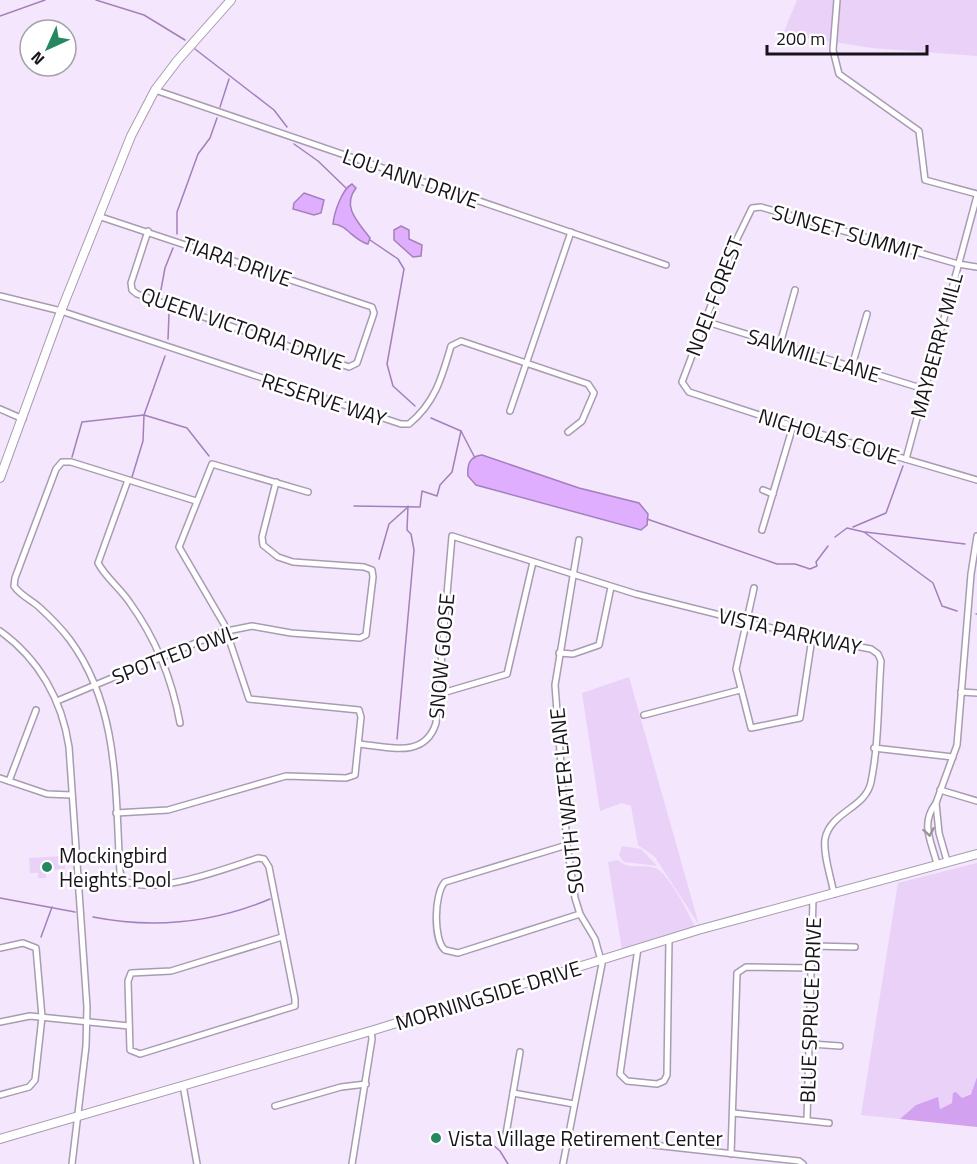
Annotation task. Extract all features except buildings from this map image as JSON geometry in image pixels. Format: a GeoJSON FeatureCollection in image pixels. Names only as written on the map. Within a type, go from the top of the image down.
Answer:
{"type":"FeatureCollection","features":[{"type":"Feature","properties":{"kind":"street"},"geometry":{"type":"LineString","coordinates":[[0,478],[124,151],[155,90],[191,44],[231,0]]}},
{"type":"Feature","properties":{"kind":"street"},"geometry":{"type":"LineString","coordinates":[[837,0],[833,45],[834,62],[843,79],[919,131],[925,180],[977,195]]}},
{"type":"Feature","properties":{"kind":"street","name":"LOU ANN DRIVE"},"geometry":{"type":"LineString","coordinates":[[155,90],[666,265]]}},
{"type":"Feature","properties":{"kind":"street","name":"MAYBERRY MILL"},"geometry":{"type":"LineString","coordinates":[[906,459],[977,195]]}},
{"type":"Feature","properties":{"kind":"street","name":"SUNSET SUMMIT"},"geometry":{"type":"LineString","coordinates":[[752,207],[866,236],[958,264],[977,267]]}},
{"type":"Feature","properties":{"kind":"street","name":"NOEL FOREST"},"geometry":{"type":"LineString","coordinates":[[684,387],[682,379],[746,214],[752,207]]}},
{"type":"Feature","properties":{"kind":"street","name":"TIARA DRIVE"},"geometry":{"type":"LineString","coordinates":[[98,216],[374,309]]}},
{"type":"Feature","properties":{"kind":"street","name":"QUEEN VICTORIA DRIVE"},"geometry":{"type":"LineString","coordinates":[[148,231],[131,283],[132,290],[137,294],[349,367],[354,366],[358,360],[375,313],[374,309]]}},
{"type":"Feature","properties":{"kind":"street"},"geometry":{"type":"LineString","coordinates":[[510,411],[571,232]]}},
{"type":"Feature","properties":{"kind":"street"},"geometry":{"type":"LineString","coordinates":[[780,344],[795,290]]}},
{"type":"Feature","properties":{"kind":"street"},"geometry":{"type":"LineString","coordinates":[[0,296],[62,311]]}},
{"type":"Feature","properties":{"kind":"street","name":"RESERVE WAY"},"geometry":{"type":"LineString","coordinates":[[62,311],[402,424],[409,424],[415,419],[435,395],[455,342],[588,384],[593,388],[594,393],[582,421],[568,432]]}},
{"type":"Feature","properties":{"kind":"street"},"geometry":{"type":"LineString","coordinates":[[852,366],[867,314]]}},
{"type":"Feature","properties":{"kind":"street","name":"SAWMILL LANE"},"geometry":{"type":"LineString","coordinates":[[704,321],[924,388]]}},
{"type":"Feature","properties":{"kind":"street","name":"NICHOLAS COVE"},"geometry":{"type":"LineString","coordinates":[[684,387],[689,392],[793,426],[977,480]]}},
{"type":"Feature","properties":{"kind":"street"},"geometry":{"type":"LineString","coordinates":[[0,409],[23,419]]}},
{"type":"Feature","properties":{"kind":"street"},"geometry":{"type":"LineString","coordinates":[[762,530],[793,426]]}},
{"type":"Feature","properties":{"kind":"street"},"geometry":{"type":"LineString","coordinates":[[196,501],[71,462],[62,462],[57,468],[14,583],[17,590],[47,614],[70,640],[96,685],[109,726],[123,880],[130,883],[177,882],[258,858],[264,859],[269,867],[295,1006],[140,1054],[131,1052],[128,1043],[128,981],[131,973],[171,971],[282,937]]}},
{"type":"Feature","properties":{"kind":"street"},"geometry":{"type":"LineString","coordinates":[[116,813],[168,810],[286,776],[353,777],[359,744],[361,717],[359,710],[249,699],[226,630],[206,589],[180,549],[196,501],[212,464],[308,492]]}},
{"type":"Feature","properties":{"kind":"street"},"geometry":{"type":"LineString","coordinates":[[128,480],[98,563],[141,619],[161,657],[173,691],[180,723]]}},
{"type":"Feature","properties":{"kind":"street","name":"SPOTTED OWL"},"geometry":{"type":"LineString","coordinates":[[57,701],[226,630],[252,626],[299,634],[360,638],[366,635],[373,587],[372,570],[364,567],[292,562],[282,559],[265,547],[262,537],[276,482]]}},
{"type":"Feature","properties":{"kind":"street"},"geometry":{"type":"LineString","coordinates":[[763,490],[773,494]]}},
{"type":"Feature","properties":{"kind":"street","name":"VISTA PARKWAY"},"geometry":{"type":"LineString","coordinates":[[452,536],[533,562],[573,572],[611,587],[812,638],[871,649],[878,654],[881,662],[869,789],[861,801],[834,822],[825,838],[834,894]]}},
{"type":"Feature","properties":{"kind":"street","name":"SNOW GOOSE"},"geometry":{"type":"LineString","coordinates":[[359,744],[402,748],[425,742],[432,735],[436,723],[439,694],[452,536]]}},
{"type":"Feature","properties":{"kind":"street"},"geometry":{"type":"LineString","coordinates":[[937,864],[927,822],[928,814],[936,803],[957,744],[977,536]]}},
{"type":"Feature","properties":{"kind":"street","name":"SOUTH WATER LANE"},"geometry":{"type":"LineString","coordinates":[[579,540],[555,685],[567,844],[580,914],[595,939],[602,959]]}},
{"type":"Feature","properties":{"kind":"street"},"geometry":{"type":"LineString","coordinates":[[439,694],[507,674],[533,562]]}},
{"type":"Feature","properties":{"kind":"street"},"geometry":{"type":"LineString","coordinates":[[560,653],[573,654],[599,645],[611,587]]}},
{"type":"Feature","properties":{"kind":"street"},"geometry":{"type":"LineString","coordinates":[[754,588],[736,669],[751,728],[800,718],[812,638]]}},
{"type":"Feature","properties":{"kind":"street"},"geometry":{"type":"LineString","coordinates":[[0,631],[30,658],[57,701],[68,740],[86,1023],[72,1164]]}},
{"type":"Feature","properties":{"kind":"street"},"geometry":{"type":"LineString","coordinates":[[644,715],[740,690]]}},
{"type":"Feature","properties":{"kind":"street"},"geometry":{"type":"LineString","coordinates":[[961,692],[977,693]]}},
{"type":"Feature","properties":{"kind":"street"},"geometry":{"type":"LineString","coordinates":[[9,781],[36,710]]}},
{"type":"Feature","properties":{"kind":"street"},"geometry":{"type":"LineString","coordinates":[[874,748],[953,757]]}},
{"type":"Feature","properties":{"kind":"street"},"geometry":{"type":"LineString","coordinates":[[0,778],[47,794],[72,795]]}},
{"type":"Feature","properties":{"kind":"street"},"geometry":{"type":"LineString","coordinates":[[940,790],[977,801]]}},
{"type":"Feature","properties":{"kind":"street"},"geometry":{"type":"LineString","coordinates":[[936,803],[939,833],[947,861]]}},
{"type":"Feature","properties":{"kind":"street"},"geometry":{"type":"LineString","coordinates":[[567,844],[442,885],[436,933],[443,949],[458,953],[580,914]]}},
{"type":"Feature","properties":{"kind":"street","name":"MORNINGSIDE DRIVE"},"geometry":{"type":"LineString","coordinates":[[0,1139],[371,1031],[638,948],[977,854]]}},
{"type":"Feature","properties":{"kind":"street","name":"BLUE SPRUCE DRIVE"},"geometry":{"type":"LineString","coordinates":[[807,1120],[811,1044],[813,899]]}},
{"type":"Feature","properties":{"kind":"street"},"geometry":{"type":"LineString","coordinates":[[638,948],[620,1074],[627,1081],[657,1084],[664,1081],[667,1075],[669,939]]}},
{"type":"Feature","properties":{"kind":"street"},"geometry":{"type":"LineString","coordinates":[[0,948],[18,944],[34,946],[38,952],[42,1017],[37,1074],[33,1083],[0,1095]]}},
{"type":"Feature","properties":{"kind":"street"},"geometry":{"type":"LineString","coordinates":[[813,946],[855,947]]}},
{"type":"Feature","properties":{"kind":"street"},"geometry":{"type":"LineString","coordinates":[[563,1164],[602,959]]}},
{"type":"Feature","properties":{"kind":"street"},"geometry":{"type":"LineString","coordinates":[[731,1154],[736,976],[739,969],[746,966],[812,968]]}},
{"type":"Feature","properties":{"kind":"street"},"geometry":{"type":"LineString","coordinates":[[0,1022],[19,1016],[129,1026]]}},
{"type":"Feature","properties":{"kind":"street"},"geometry":{"type":"LineString","coordinates":[[352,1164],[366,1084],[371,1031]]}},
{"type":"Feature","properties":{"kind":"street"},"geometry":{"type":"LineString","coordinates":[[811,1044],[840,1046]]}},
{"type":"Feature","properties":{"kind":"street"},"geometry":{"type":"LineString","coordinates":[[505,1140],[520,1052]]}},
{"type":"Feature","properties":{"kind":"street"},"geometry":{"type":"LineString","coordinates":[[275,1106],[341,1087],[366,1084]]}},
{"type":"Feature","properties":{"kind":"street"},"geometry":{"type":"LineString","coordinates":[[183,1085],[197,1164]]}},
{"type":"Feature","properties":{"kind":"street"},"geometry":{"type":"LineString","coordinates":[[513,1093],[574,1104]]}},
{"type":"Feature","properties":{"kind":"street"},"geometry":{"type":"LineString","coordinates":[[733,1113],[829,1123]]}},
{"type":"Feature","properties":{"kind":"street"},"geometry":{"type":"LineString","coordinates":[[608,1140],[799,1161],[803,1164]]}},
{"type":"Feature","properties":{"kind":"shaded area"},"geometry":{"type":"Polygon","coordinates":[[[797,0],[977,0],[977,56],[872,48],[783,34],[797,0]]]}},
{"type":"Feature","properties":{"kind":"shaded area"},"geometry":{"type":"Polygon","coordinates":[[[352,184],[356,188],[350,202],[351,208],[357,221],[370,238],[368,244],[358,240],[342,227],[333,224],[342,196],[352,184]]]}},
{"type":"Feature","properties":{"kind":"shaded area"},"geometry":{"type":"Polygon","coordinates":[[[304,193],[324,200],[321,213],[314,215],[293,209],[294,203],[304,193]]]}},
{"type":"Feature","properties":{"kind":"shaded area"},"geometry":{"type":"Polygon","coordinates":[[[401,226],[409,230],[409,239],[422,245],[421,256],[413,257],[394,240],[394,230],[401,226]]]}},
{"type":"Feature","properties":{"kind":"shaded area"},"geometry":{"type":"Polygon","coordinates":[[[482,455],[579,488],[639,503],[648,514],[647,525],[641,530],[476,485],[468,476],[468,468],[472,459],[482,455]]]}},
{"type":"Feature","properties":{"kind":"shaded area"},"geometry":{"type":"Polygon","coordinates":[[[629,677],[699,925],[655,857],[638,845],[631,806],[622,803],[600,811],[582,693],[629,677]]]}},
{"type":"Feature","properties":{"kind":"shaded area"},"geometry":{"type":"Polygon","coordinates":[[[622,846],[641,849],[657,866],[624,862],[619,855],[622,846]]]}},
{"type":"Feature","properties":{"kind":"shaded area","name":"Mockingbird Heights Pool"},"geometry":{"type":"Polygon","coordinates":[[[64,856],[65,869],[46,870],[46,878],[38,878],[38,873],[30,873],[29,858],[64,856]]]}},
{"type":"Feature","properties":{"kind":"shaded area"},"geometry":{"type":"Polygon","coordinates":[[[618,860],[627,865],[650,867],[660,871],[678,894],[695,927],[622,950],[608,862],[618,860]]]}},
{"type":"Feature","properties":{"kind":"shaded area"},"geometry":{"type":"Polygon","coordinates":[[[977,863],[977,1077],[971,1093],[940,1109],[938,1098],[916,1105],[900,1119],[861,1115],[898,883],[977,863]]]}},
{"type":"Feature","properties":{"kind":"shaded area"},"geometry":{"type":"Polygon","coordinates":[[[977,1077],[977,1127],[900,1119],[916,1105],[938,1097],[940,1109],[952,1103],[953,1093],[956,1092],[962,1098],[971,1094],[977,1077]]]}},
{"type":"Feature","properties":{"kind":"waterway"},"geometry":{"type":"LineString","coordinates":[[0,16],[45,0]]}},
{"type":"Feature","properties":{"kind":"waterway"},"geometry":{"type":"LineString","coordinates":[[96,0],[144,15],[185,40]]}},
{"type":"Feature","properties":{"kind":"waterway"},"geometry":{"type":"LineString","coordinates":[[195,49],[274,110],[287,127]]}},
{"type":"Feature","properties":{"kind":"waterway"},"geometry":{"type":"LineString","coordinates":[[220,107],[229,79]]}},
{"type":"Feature","properties":{"kind":"waterway"},"geometry":{"type":"LineString","coordinates":[[177,234],[177,212],[198,154],[210,138],[217,118]]}},
{"type":"Feature","properties":{"kind":"waterway"},"geometry":{"type":"LineString","coordinates":[[294,144],[318,161],[346,188]]}},
{"type":"Feature","properties":{"kind":"waterway"},"geometry":{"type":"LineString","coordinates":[[370,240],[398,259],[404,269],[387,364],[393,386],[415,406]]}},
{"type":"Feature","properties":{"kind":"waterway"},"geometry":{"type":"LineString","coordinates":[[160,295],[165,268],[173,248]]}},
{"type":"Feature","properties":{"kind":"waterway"},"geometry":{"type":"LineString","coordinates":[[168,339],[169,314]]}},
{"type":"Feature","properties":{"kind":"waterway"},"geometry":{"type":"LineString","coordinates":[[132,477],[143,441],[144,415],[165,356]]}},
{"type":"Feature","properties":{"kind":"waterway"},"geometry":{"type":"LineString","coordinates":[[72,457],[82,422],[144,415],[187,428],[209,456]]}},
{"type":"Feature","properties":{"kind":"waterway"},"geometry":{"type":"LineString","coordinates":[[354,506],[420,507],[422,491],[437,496],[440,485],[452,472],[461,431],[431,418]]}},
{"type":"Feature","properties":{"kind":"waterway"},"geometry":{"type":"LineString","coordinates":[[461,431],[475,458]]}},
{"type":"Feature","properties":{"kind":"waterway"},"geometry":{"type":"LineString","coordinates":[[853,527],[886,513],[903,466]]}},
{"type":"Feature","properties":{"kind":"waterway"},"geometry":{"type":"LineString","coordinates":[[397,739],[414,550],[411,534],[407,530],[408,506]]}},
{"type":"Feature","properties":{"kind":"waterway"},"geometry":{"type":"LineString","coordinates":[[379,559],[389,524],[408,507]]}},
{"type":"Feature","properties":{"kind":"waterway"},"geometry":{"type":"LineString","coordinates":[[647,519],[777,564],[795,564],[810,569],[817,566],[816,562],[828,546]]}},
{"type":"Feature","properties":{"kind":"waterway"},"geometry":{"type":"LineString","coordinates":[[835,537],[847,528],[864,532],[933,583],[942,606],[957,611]]}},
{"type":"Feature","properties":{"kind":"waterway"},"geometry":{"type":"LineString","coordinates":[[865,532],[965,544]]}},
{"type":"Feature","properties":{"kind":"waterway"},"geometry":{"type":"LineString","coordinates":[[0,898],[75,912]]}},
{"type":"Feature","properties":{"kind":"waterway"},"geometry":{"type":"LineString","coordinates":[[93,917],[138,923],[183,922],[227,914],[270,899]]}},
{"type":"Feature","properties":{"kind":"waterway"},"geometry":{"type":"LineString","coordinates":[[41,937],[52,907]]}},
{"type":"Feature","properties":{"kind":"waterway"},"geometry":{"type":"LineString","coordinates":[[482,1135],[500,1151],[508,1164]]}},
{"type":"Feature","properties":{"kind":"place","name":"Mockingbird Heights Pool"},"geometry":{"type":"Point","coordinates":[47,867]}},
{"type":"Feature","properties":{"kind":"place","name":"Vista Village Retirement Center"},"geometry":{"type":"Point","coordinates":[436,1138]}}]}
